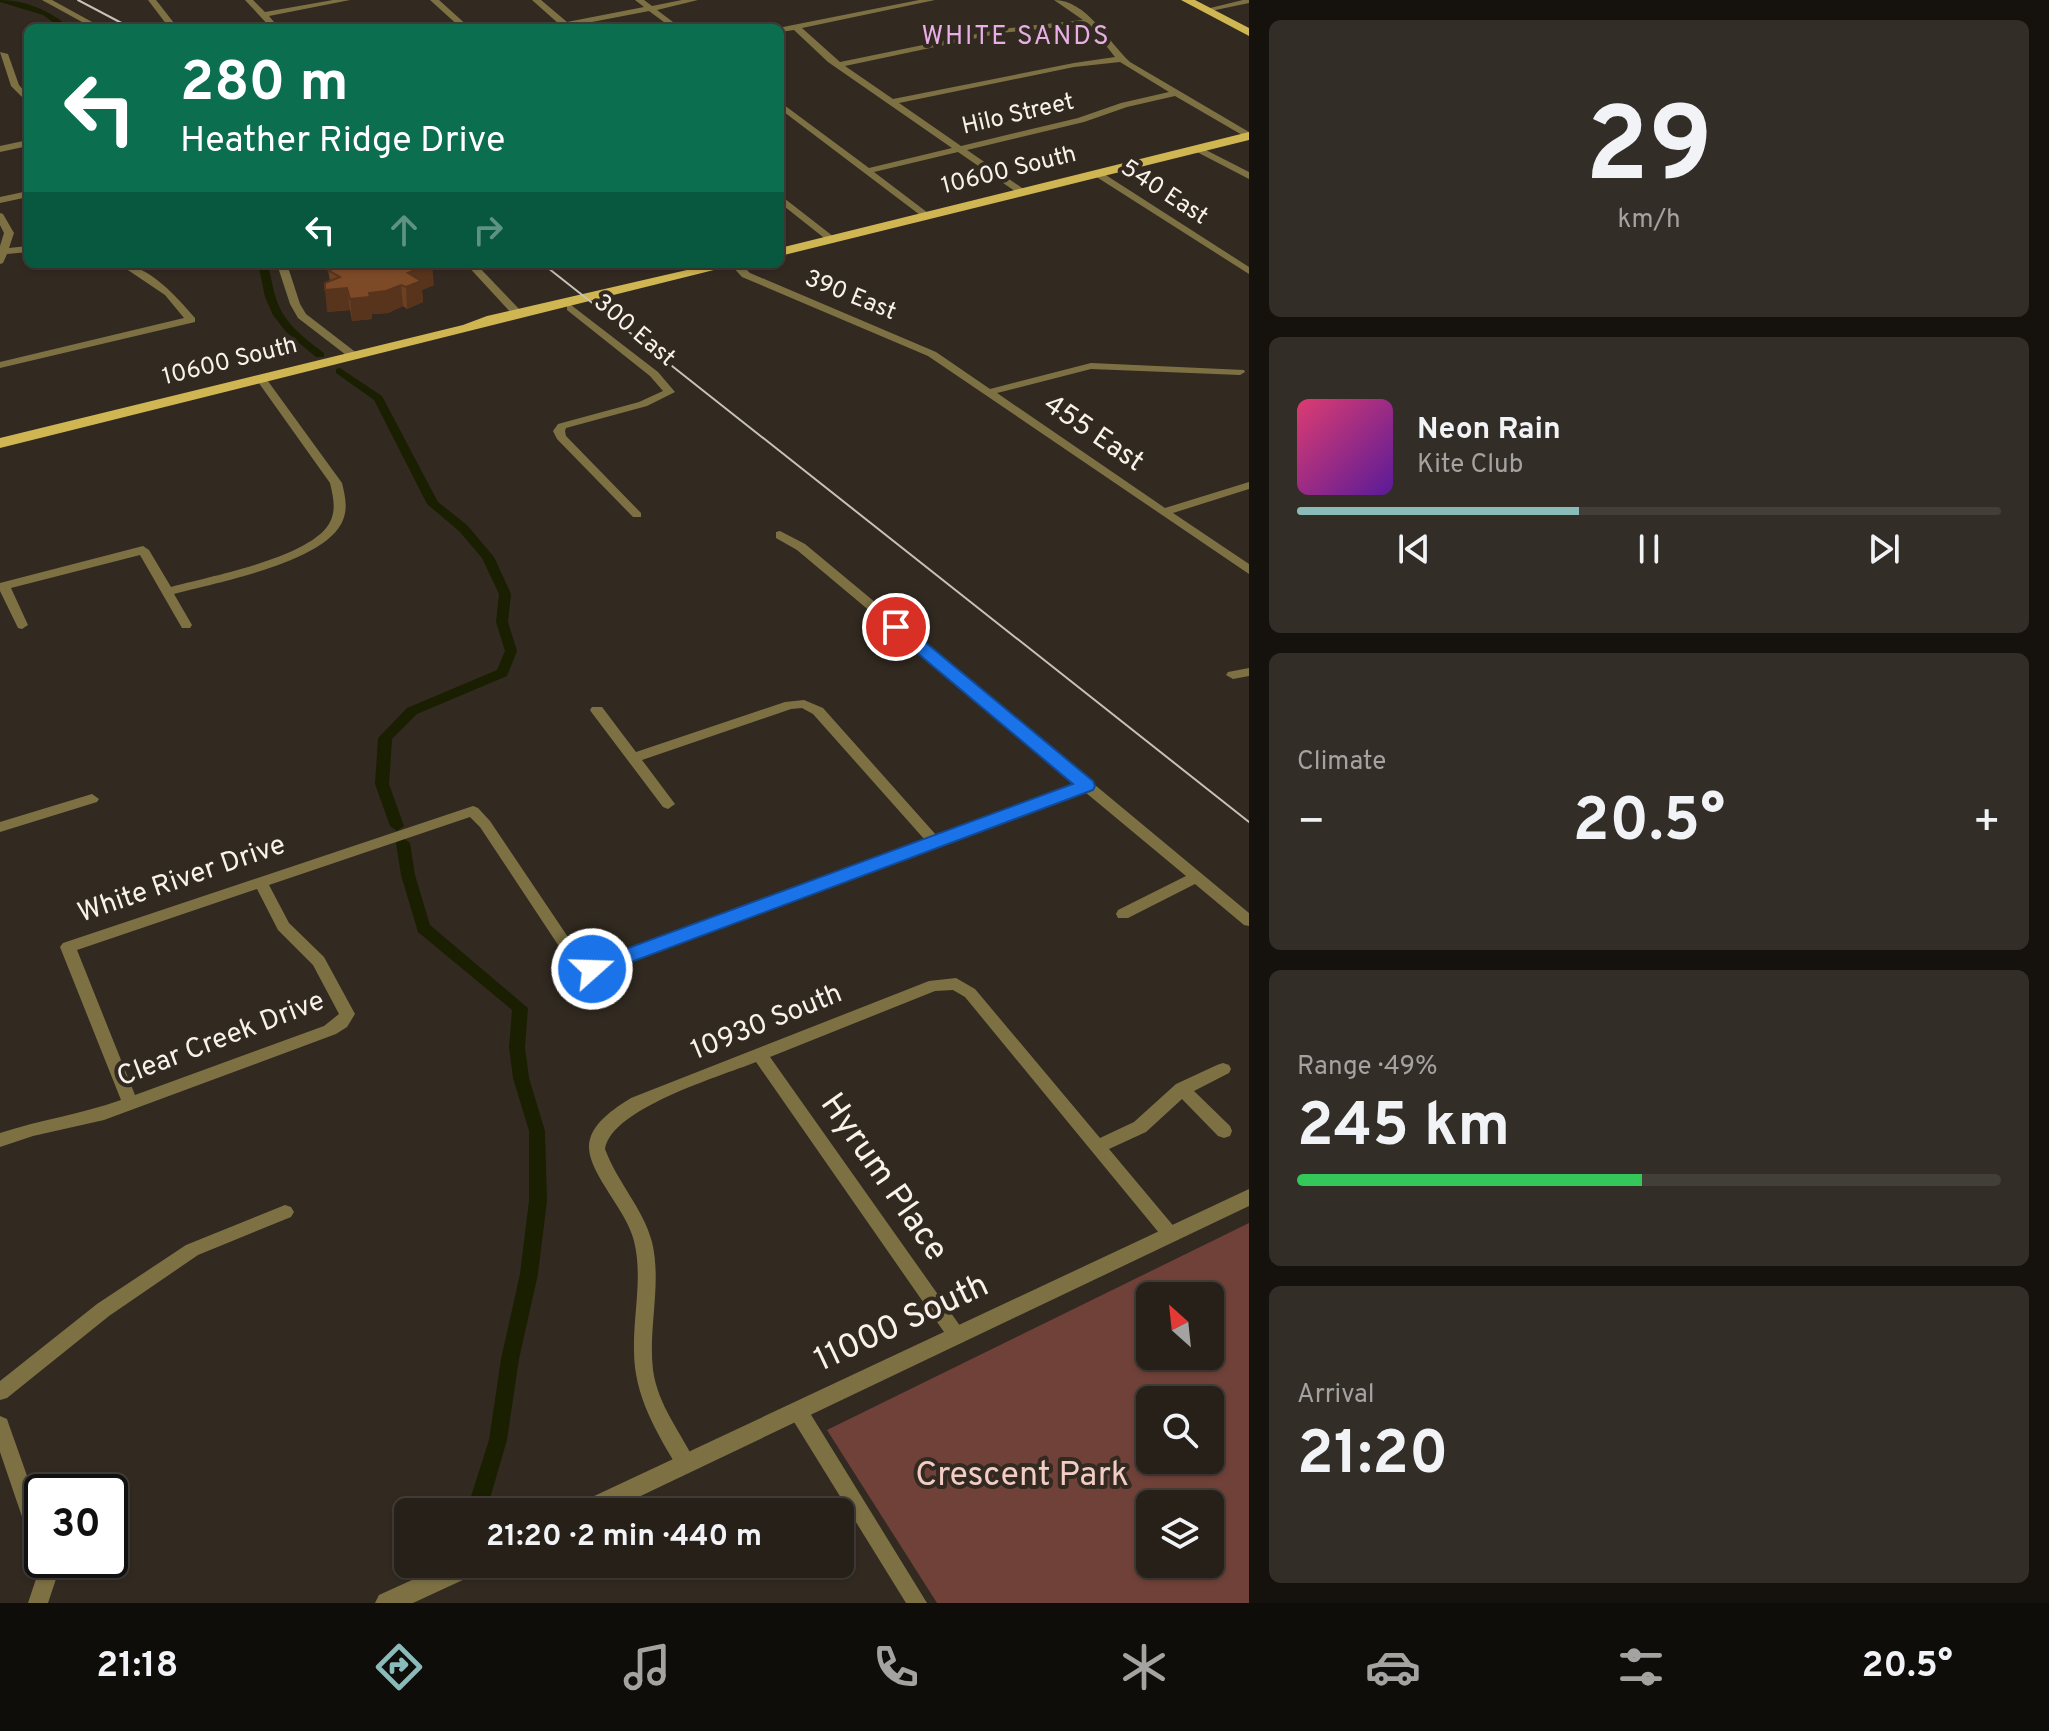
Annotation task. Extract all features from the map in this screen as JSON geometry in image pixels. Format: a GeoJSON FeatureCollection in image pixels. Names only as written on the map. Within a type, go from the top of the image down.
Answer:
{"type":"FeatureCollection","features":[{"type":"Feature","properties":{"kind":"main road"},"geometry":{"type":"LineString","coordinates":[[1187,0],[1249,33]]}},
{"type":"Feature","properties":{"kind":"main road","name":"10600 South"},"geometry":{"type":"LineString","coordinates":[[784,251],[1249,136]]}},
{"type":"Feature","properties":{"kind":"main road","name":"10600 South"},"geometry":{"type":"LineString","coordinates":[[0,443],[472,327],[517,313],[717,268]]}},
{"type":"Feature","properties":{"kind":"main road","name":"10600 South"},"geometry":{"type":"LineString","coordinates":[[472,327],[494,327],[647,289],[655,283]]}},
{"type":"Feature","properties":{"kind":"street"},"geometry":{"type":"LineString","coordinates":[[46,0],[91,24]]}},
{"type":"Feature","properties":{"kind":"street"},"geometry":{"type":"LineString","coordinates":[[152,0],[170,23]]}},
{"type":"Feature","properties":{"kind":"street"},"geometry":{"type":"LineString","coordinates":[[249,0],[271,24]]}},
{"type":"Feature","properties":{"kind":"street"},"geometry":{"type":"LineString","coordinates":[[263,15],[346,0]]}},
{"type":"Feature","properties":{"kind":"street"},"geometry":{"type":"LineString","coordinates":[[434,0],[461,24]]}},
{"type":"Feature","properties":{"kind":"street"},"geometry":{"type":"LineString","coordinates":[[536,0],[565,24]]}},
{"type":"Feature","properties":{"kind":"street"},"geometry":{"type":"LineString","coordinates":[[639,0],[672,24]]}},
{"type":"Feature","properties":{"kind":"street"},"geometry":{"type":"LineString","coordinates":[[571,24],[694,0]]}},
{"type":"Feature","properties":{"kind":"street"},"geometry":{"type":"LineString","coordinates":[[784,29],[931,0]]}},
{"type":"Feature","properties":{"kind":"street"},"geometry":{"type":"LineString","coordinates":[[1058,0],[1092,21],[1121,59],[1249,136]]}},
{"type":"Feature","properties":{"kind":"street"},"geometry":{"type":"LineString","coordinates":[[1206,10],[1245,1]]}},
{"type":"Feature","properties":{"kind":"street"},"geometry":{"type":"LineString","coordinates":[[839,65],[1001,31],[1092,21]]}},
{"type":"Feature","properties":{"kind":"street"},"geometry":{"type":"LineString","coordinates":[[796,27],[839,65],[1022,192]]}},
{"type":"Feature","properties":{"kind":"street"},"geometry":{"type":"LineString","coordinates":[[0,54],[4,54],[15,86],[24,96]]}},
{"type":"Feature","properties":{"kind":"street"},"geometry":{"type":"LineString","coordinates":[[892,102],[1074,65],[1121,59]]}},
{"type":"Feature","properties":{"kind":"street","name":"Hilo Street"},"geometry":{"type":"LineString","coordinates":[[867,171],[1091,118],[1124,105],[1176,93]]}},
{"type":"Feature","properties":{"kind":"street"},"geometry":{"type":"LineString","coordinates":[[784,108],[927,216]]}},
{"type":"Feature","properties":{"kind":"street"},"geometry":{"type":"LineString","coordinates":[[784,117],[793,115]]}},
{"type":"Feature","properties":{"kind":"street"},"geometry":{"type":"LineString","coordinates":[[0,149],[24,144]]}},
{"type":"Feature","properties":{"kind":"street"},"geometry":{"type":"LineString","coordinates":[[1198,149],[1249,176]]}},
{"type":"Feature","properties":{"kind":"street","name":"540 East"},"geometry":{"type":"LineString","coordinates":[[1098,174],[1249,271]]}},
{"type":"Feature","properties":{"kind":"street"},"geometry":{"type":"LineString","coordinates":[[0,200],[24,195]]}},
{"type":"Feature","properties":{"kind":"street"},"geometry":{"type":"LineString","coordinates":[[784,201],[831,239]]}},
{"type":"Feature","properties":{"kind":"street"},"geometry":{"type":"LineString","coordinates":[[0,216],[9,230],[2,256]]}},
{"type":"Feature","properties":{"kind":"street"},"geometry":{"type":"LineString","coordinates":[[2,256],[24,250]]}},
{"type":"Feature","properties":{"kind":"street"},"geometry":{"type":"LineString","coordinates":[[0,365],[191,320],[169,293],[130,268]]}},
{"type":"Feature","properties":{"kind":"street"},"geometry":{"type":"LineString","coordinates":[[283,268],[302,316],[354,356]]}},
{"type":"Feature","properties":{"kind":"street"},"geometry":{"type":"LineString","coordinates":[[475,268],[517,313]]}},
{"type":"Feature","properties":{"kind":"street","name":"390 East"},"geometry":{"type":"LineString","coordinates":[[738,268],[746,275],[908,342]]}},
{"type":"Feature","properties":{"kind":"street","name":"300 East"},"geometry":{"type":"LineString","coordinates":[[571,308],[654,374],[670,392],[643,404],[562,426],[559,431],[561,437],[637,515]]}},
{"type":"Feature","properties":{"kind":"street","name":"455 East"},"geometry":{"type":"LineString","coordinates":[[908,342],[989,392],[1249,570]]}},
{"type":"Feature","properties":{"kind":"street"},"geometry":{"type":"LineString","coordinates":[[989,392],[1091,366],[1240,372]]}},
{"type":"Feature","properties":{"kind":"street"},"geometry":{"type":"LineString","coordinates":[[168,592],[299,555],[321,541],[335,522],[341,502],[336,483],[261,379]]}},
{"type":"Feature","properties":{"kind":"street"},"geometry":{"type":"LineString","coordinates":[[1164,512],[1249,485]]}},
{"type":"Feature","properties":{"kind":"street"},"geometry":{"type":"LineString","coordinates":[[780,535],[801,547],[1249,921]]}},
{"type":"Feature","properties":{"kind":"street"},"geometry":{"type":"LineString","coordinates":[[22,625],[2,587],[143,550],[186,625]]}},
{"type":"Feature","properties":{"kind":"street"},"geometry":{"type":"LineString","coordinates":[[1233,675],[1249,672]]}},
{"type":"Feature","properties":{"kind":"street"},"geometry":{"type":"LineString","coordinates":[[633,758],[790,705],[804,704],[818,711],[935,842],[1086,786]]}},
{"type":"Feature","properties":{"kind":"street"},"geometry":{"type":"LineString","coordinates":[[597,710],[668,804]]}},
{"type":"Feature","properties":{"kind":"street"},"geometry":{"type":"LineString","coordinates":[[0,827],[92,799]]}},
{"type":"Feature","properties":{"kind":"street","name":"White River Drive"},"geometry":{"type":"LineString","coordinates":[[130,1103],[68,947],[473,811],[485,824],[571,953],[592,969],[935,842]]}},
{"type":"Feature","properties":{"kind":"street"},"geometry":{"type":"LineString","coordinates":[[1123,914],[1196,877]]}},
{"type":"Feature","properties":{"kind":"street","name":"Clear Creek Drive"},"geometry":{"type":"LineString","coordinates":[[0,1140],[33,1129],[85,1119],[330,1030],[346,1019],[347,1014],[319,961],[283,926],[260,881]]}},
{"type":"Feature","properties":{"kind":"street","name":"10930 South"},"geometry":{"type":"LineString","coordinates":[[686,1464],[663,1425],[647,1387],[643,1353],[645,1253],[638,1225],[599,1158],[597,1141],[605,1128],[637,1103],[939,983],[956,984],[970,993],[1097,1147]]}},
{"type":"Feature","properties":{"kind":"street","name":"Hyrum Place"},"geometry":{"type":"LineString","coordinates":[[759,1054],[957,1336]]}},
{"type":"Feature","properties":{"kind":"street"},"geometry":{"type":"LineString","coordinates":[[1170,1234],[1097,1147],[1150,1120],[1182,1089],[1223,1069]]}},
{"type":"Feature","properties":{"kind":"street"},"geometry":{"type":"LineString","coordinates":[[1182,1089],[1224,1131]]}},
{"type":"Feature","properties":{"kind":"street","name":"11000 South"},"geometry":{"type":"LineString","coordinates":[[613,1498],[1249,1197]]}},
{"type":"Feature","properties":{"kind":"street"},"geometry":{"type":"LineString","coordinates":[[0,1392],[103,1310],[192,1250],[285,1212]]}},
{"type":"Feature","properties":{"kind":"street"},"geometry":{"type":"LineString","coordinates":[[798,1411],[917,1603]]}},
{"type":"Feature","properties":{"kind":"street"},"geometry":{"type":"LineString","coordinates":[[0,1425],[24,1494]]}},
{"type":"Feature","properties":{"kind":"street"},"geometry":{"type":"LineString","coordinates":[[38,1603],[46,1578]]}},
{"type":"Feature","properties":{"kind":"street"},"geometry":{"type":"LineString","coordinates":[[387,1603],[441,1578]]}},
{"type":"Feature","properties":{"kind":"green space","name":"Crescent Park"},"geometry":{"type":"Polygon","coordinates":[[[1249,1223],[1249,1603],[937,1603],[827,1430],[1249,1223]]]}},
{"type":"Feature","properties":{"kind":"building"},"geometry":{"type":"Polygon","coordinates":[[[420,268],[408,273],[421,281],[406,287],[401,285],[369,293],[370,297],[350,299],[347,288],[325,290],[325,283],[340,277],[328,270],[420,268]]]}},
{"type":"Feature","properties":{"kind":"waterway"},"geometry":{"type":"LineString","coordinates":[[1,0],[46,13],[61,24]]}},
{"type":"Feature","properties":{"kind":"waterway"},"geometry":{"type":"LineString","coordinates":[[264,268],[273,307],[278,315],[290,330],[320,355]]}},
{"type":"Feature","properties":{"kind":"waterway"},"geometry":{"type":"LineString","coordinates":[[340,371],[378,398],[433,504],[463,528],[488,557],[505,594],[502,622],[511,651],[502,673],[412,711],[385,738],[382,784],[397,826]]}},
{"type":"Feature","properties":{"kind":"waterway"},"geometry":{"type":"LineString","coordinates":[[403,843],[408,875],[423,928],[520,1008],[517,1047],[521,1078],[537,1131],[538,1201],[529,1274],[510,1359],[498,1440],[480,1498]]}},
{"type":"Feature","properties":{"kind":"tram line"},"geometry":{"type":"LineString","coordinates":[[78,0],[123,24]]}},
{"type":"Feature","properties":{"kind":"tram line"},"geometry":{"type":"LineString","coordinates":[[548,268],[1249,822]]}},
{"type":"Feature","properties":{"kind":"district","name":"WHITE SANDS"},"geometry":{"type":"Point","coordinates":[1016,37]}},
{"type":"Feature","properties":{"kind":"route"},"geometry":{"type":"LineString","coordinates":[[592,969],[1086,786],[896,627]]}}]}
